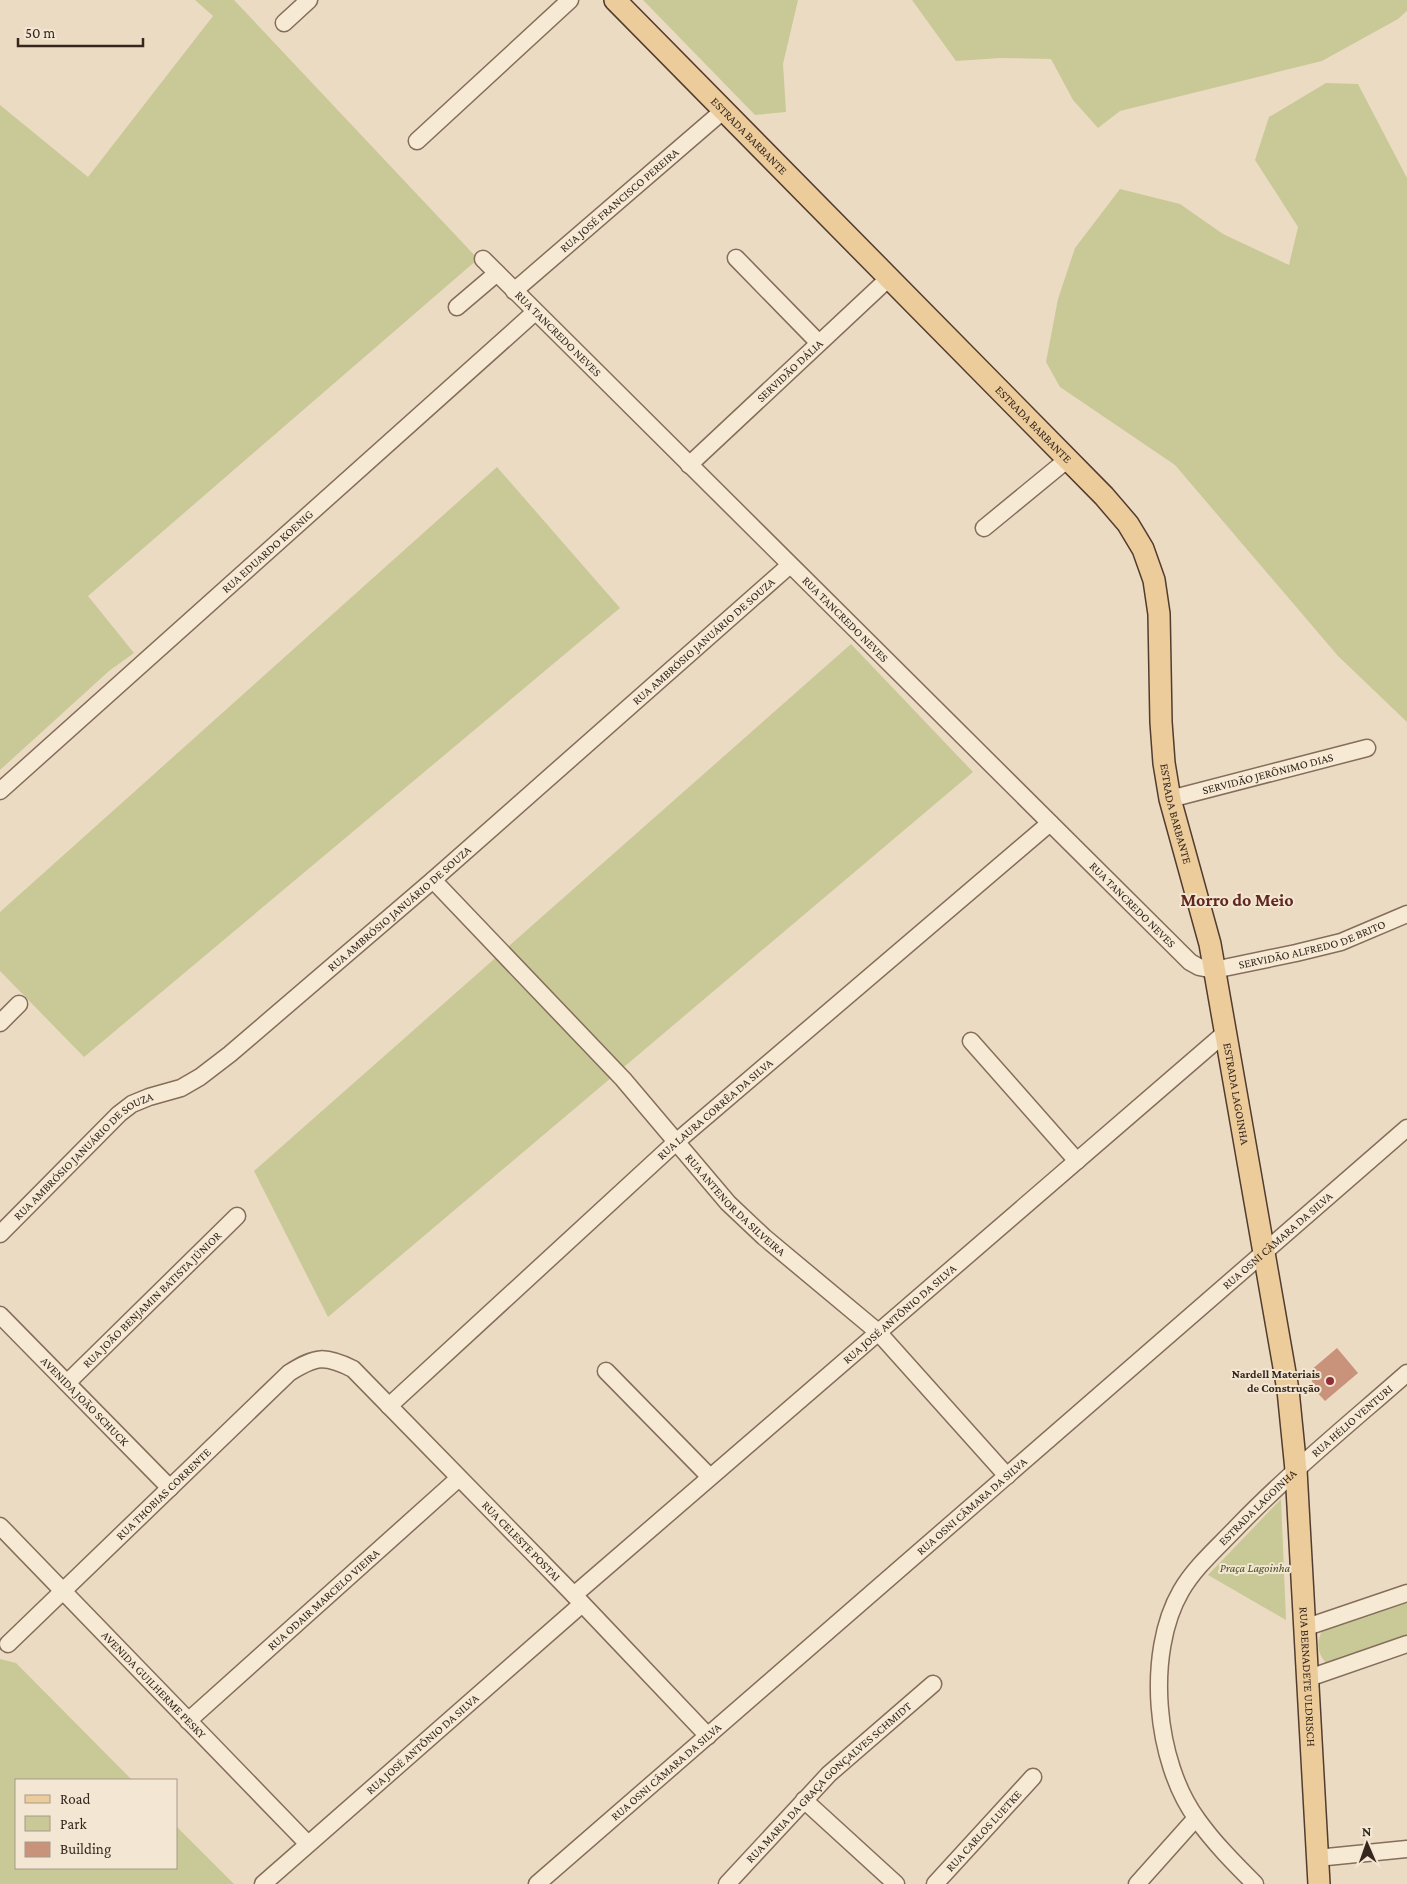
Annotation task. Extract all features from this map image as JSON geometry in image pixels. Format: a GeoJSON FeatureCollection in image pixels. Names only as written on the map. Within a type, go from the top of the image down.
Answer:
{"type":"FeatureCollection","features":[{"type":"Feature","properties":{"kind":"main road","name":"ESTRADA BARBANTE"},"geometry":{"type":"LineString","coordinates":[[615,0],[1068,459],[1128,524],[1143,549],[1154,580],[1159,614],[1161,722],[1164,763],[1170,799],[1204,919],[1214,970]]}},
{"type":"Feature","properties":{"kind":"main road","name":"ESTRADA LAGOINHA"},"geometry":{"type":"LineString","coordinates":[[1214,970],[1288,1390],[1296,1470]]}},
{"type":"Feature","properties":{"kind":"main road","name":"RUA BERNADETE ULDRISCH"},"geometry":{"type":"LineString","coordinates":[[1296,1470],[1306,1679],[1319,1884]]}},
{"type":"Feature","properties":{"kind":"street"},"geometry":{"type":"LineString","coordinates":[[284,23],[309,0]]}},
{"type":"Feature","properties":{"kind":"street"},"geometry":{"type":"LineString","coordinates":[[417,141],[570,0]]}},
{"type":"Feature","properties":{"kind":"street","name":"RUA JOSÉ FRANCISCO PEREIRA"},"geometry":{"type":"LineString","coordinates":[[514,291],[724,110]]}},
{"type":"Feature","properties":{"kind":"street"},"geometry":{"type":"LineString","coordinates":[[736,258],[819,343]]}},
{"type":"Feature","properties":{"kind":"street","name":"RUA TANCREDO NEVES"},"geometry":{"type":"LineString","coordinates":[[483,259],[1190,962],[1200,967],[1214,970]]}},
{"type":"Feature","properties":{"kind":"street"},"geometry":{"type":"LineString","coordinates":[[457,307],[497,273]]}},
{"type":"Feature","properties":{"kind":"street","name":"SERVIDÃO DÁLIA"},"geometry":{"type":"LineString","coordinates":[[689,465],[889,278]]}},
{"type":"Feature","properties":{"kind":"street","name":"RUA EDUARDO KOENIG"},"geometry":{"type":"LineString","coordinates":[[0,791],[535,312]]}},
{"type":"Feature","properties":{"kind":"street"},"geometry":{"type":"LineString","coordinates":[[984,528],[1068,459]]}},
{"type":"Feature","properties":{"kind":"street","name":"RUA AMBRÓSIO JANUÁRIO DE SOUZA"},"geometry":{"type":"LineString","coordinates":[[0,1234],[119,1114],[132,1104],[181,1088],[230,1054],[433,880],[790,565]]}},
{"type":"Feature","properties":{"kind":"street","name":"SERVIDÃO JERÔNIMO DIAS"},"geometry":{"type":"LineString","coordinates":[[1170,799],[1367,748]]}},
{"type":"Feature","properties":{"kind":"street","name":"RUA LAURA CORRÊA DA SILVA"},"geometry":{"type":"LineString","coordinates":[[389,1406],[676,1142],[1050,823]]}},
{"type":"Feature","properties":{"kind":"street","name":"RUA ANTENOR DA SILVEIRA"},"geometry":{"type":"LineString","coordinates":[[433,880],[623,1079],[728,1203],[746,1221],[878,1332],[1007,1476]]}},
{"type":"Feature","properties":{"kind":"street","name":"SERVIDÃO ALFREDO DE BRITO"},"geometry":{"type":"LineString","coordinates":[[1214,970],[1341,942],[1407,914]]}},
{"type":"Feature","properties":{"kind":"street"},"geometry":{"type":"LineString","coordinates":[[0,1023],[19,1004]]}},
{"type":"Feature","properties":{"kind":"street","name":"RUA JOSÉ ANTÔNIO DA SILVA"},"geometry":{"type":"LineString","coordinates":[[263,1884],[710,1477],[1225,1033]]}},
{"type":"Feature","properties":{"kind":"street"},"geometry":{"type":"LineString","coordinates":[[971,1041],[1077,1160]]}},
{"type":"Feature","properties":{"kind":"street","name":"RUA OSNI CÂMARA DA SILVA"},"geometry":{"type":"LineString","coordinates":[[537,1884],[1407,1128]]}},
{"type":"Feature","properties":{"kind":"street","name":"RUA JOÃO BENJAMIN BATISTA JÚNIOR"},"geometry":{"type":"LineString","coordinates":[[67,1383],[237,1216]]}},
{"type":"Feature","properties":{"kind":"street","name":"AVENIDA JOÃO SCHUCK"},"geometry":{"type":"LineString","coordinates":[[0,1315],[170,1488]]}},
{"type":"Feature","properties":{"kind":"street","name":"RUA CELESTE POSTAI"},"geometry":{"type":"LineString","coordinates":[[327,1358],[353,1369],[578,1599],[708,1736]]}},
{"type":"Feature","properties":{"kind":"street","name":"RUA THOBIAS CORRENTE"},"geometry":{"type":"LineString","coordinates":[[8,1644],[289,1373],[306,1362],[327,1358]]}},
{"type":"Feature","properties":{"kind":"street"},"geometry":{"type":"LineString","coordinates":[[606,1371],[710,1477]]}},
{"type":"Feature","properties":{"kind":"street","name":"RUA HÉLIO VENTURI"},"geometry":{"type":"LineString","coordinates":[[1296,1470],[1407,1373]]}},
{"type":"Feature","properties":{"kind":"street","name":"ESTRADA LAGOINHA"},"geometry":{"type":"LineString","coordinates":[[1256,1884],[1196,1818],[1174,1774],[1162,1731],[1159,1692],[1162,1653],[1175,1603],[1193,1574],[1257,1506],[1296,1470]]}},
{"type":"Feature","properties":{"kind":"street","name":"RUA ODAIR MARCELO VIEIRA"},"geometry":{"type":"LineString","coordinates":[[188,1721],[459,1478]]}},
{"type":"Feature","properties":{"kind":"street","name":"AVENIDA GUILHERME PESKY"},"geometry":{"type":"LineString","coordinates":[[0,1526],[308,1844]]}},
{"type":"Feature","properties":{"kind":"street"},"geometry":{"type":"LineString","coordinates":[[1304,1628],[1407,1593]]}},
{"type":"Feature","properties":{"kind":"street"},"geometry":{"type":"LineString","coordinates":[[1306,1679],[1407,1644]]}},
{"type":"Feature","properties":{"kind":"street","name":"RUA MARIA DA GRAÇA GONÇALVES SCHMIDT"},"geometry":{"type":"LineString","coordinates":[[728,1884],[804,1800],[851,1753],[933,1684]]}},
{"type":"Feature","properties":{"kind":"street","name":"RUA CARLOS LUETKE"},"geometry":{"type":"LineString","coordinates":[[935,1884],[1033,1778]]}},
{"type":"Feature","properties":{"kind":"street"},"geometry":{"type":"LineString","coordinates":[[804,1800],[896,1884]]}},
{"type":"Feature","properties":{"kind":"street"},"geometry":{"type":"LineString","coordinates":[[1136,1884],[1196,1818]]}},
{"type":"Feature","properties":{"kind":"street"},"geometry":{"type":"LineString","coordinates":[[1317,1858],[1407,1849]]}},
{"type":"Feature","properties":{"kind":"green space"},"geometry":{"type":"Polygon","coordinates":[[[195,0],[234,0],[478,259],[88,596],[134,653],[109,671],[0,770],[0,105],[88,177],[213,16],[195,0]]]}},
{"type":"Feature","properties":{"kind":"green space"},"geometry":{"type":"Polygon","coordinates":[[[643,0],[798,0],[783,64],[786,112],[755,115],[643,0]]]}},
{"type":"Feature","properties":{"kind":"green space"},"geometry":{"type":"Polygon","coordinates":[[[912,0],[1407,0],[1407,11],[1398,19],[1322,61],[1120,111],[1098,128],[1073,100],[1051,59],[1000,58],[956,61],[912,0]]]}},
{"type":"Feature","properties":{"kind":"green space"},"geometry":{"type":"Polygon","coordinates":[[[1326,83],[1358,84],[1407,178],[1407,722],[1338,656],[1175,465],[1060,387],[1046,362],[1058,299],[1075,248],[1120,189],[1180,204],[1223,234],[1289,265],[1298,227],[1255,160],[1269,117],[1326,83]]]}},
{"type":"Feature","properties":{"kind":"green space"},"geometry":{"type":"Polygon","coordinates":[[[497,467],[620,608],[84,1057],[0,971],[0,912],[497,467]]]}},
{"type":"Feature","properties":{"kind":"green space"},"geometry":{"type":"Polygon","coordinates":[[[851,644],[973,772],[328,1317],[254,1171],[851,644]]]}},
{"type":"Feature","properties":{"kind":"green space","name":"Praça Lagoinha"},"geometry":{"type":"Polygon","coordinates":[[[1281,1499],[1286,1620],[1208,1575],[1281,1499]]]}},
{"type":"Feature","properties":{"kind":"green space"},"geometry":{"type":"Polygon","coordinates":[[[1407,1603],[1407,1635],[1326,1663],[1323,1659],[1318,1648],[1322,1631],[1407,1603]]]}},
{"type":"Feature","properties":{"kind":"green space"},"geometry":{"type":"Polygon","coordinates":[[[0,1659],[16,1663],[131,1779],[15,1779],[15,1869],[178,1869],[178,1828],[234,1884],[0,1884],[0,1659]]]}},
{"type":"Feature","properties":{"kind":"building","name":"Nardell Materiais de Construção"},"geometry":{"type":"Polygon","coordinates":[[[1337,1348],[1358,1373],[1325,1401],[1314,1389],[1310,1371],[1337,1348]]]}},
{"type":"Feature","properties":{"kind":"place","name":"Nardell Materiais de Construção"},"geometry":{"type":"Point","coordinates":[1330,1381]}},
{"type":"Feature","properties":{"kind":"district","name":"Morro do Meio"},"geometry":{"type":"Point","coordinates":[1237,900]}}]}
